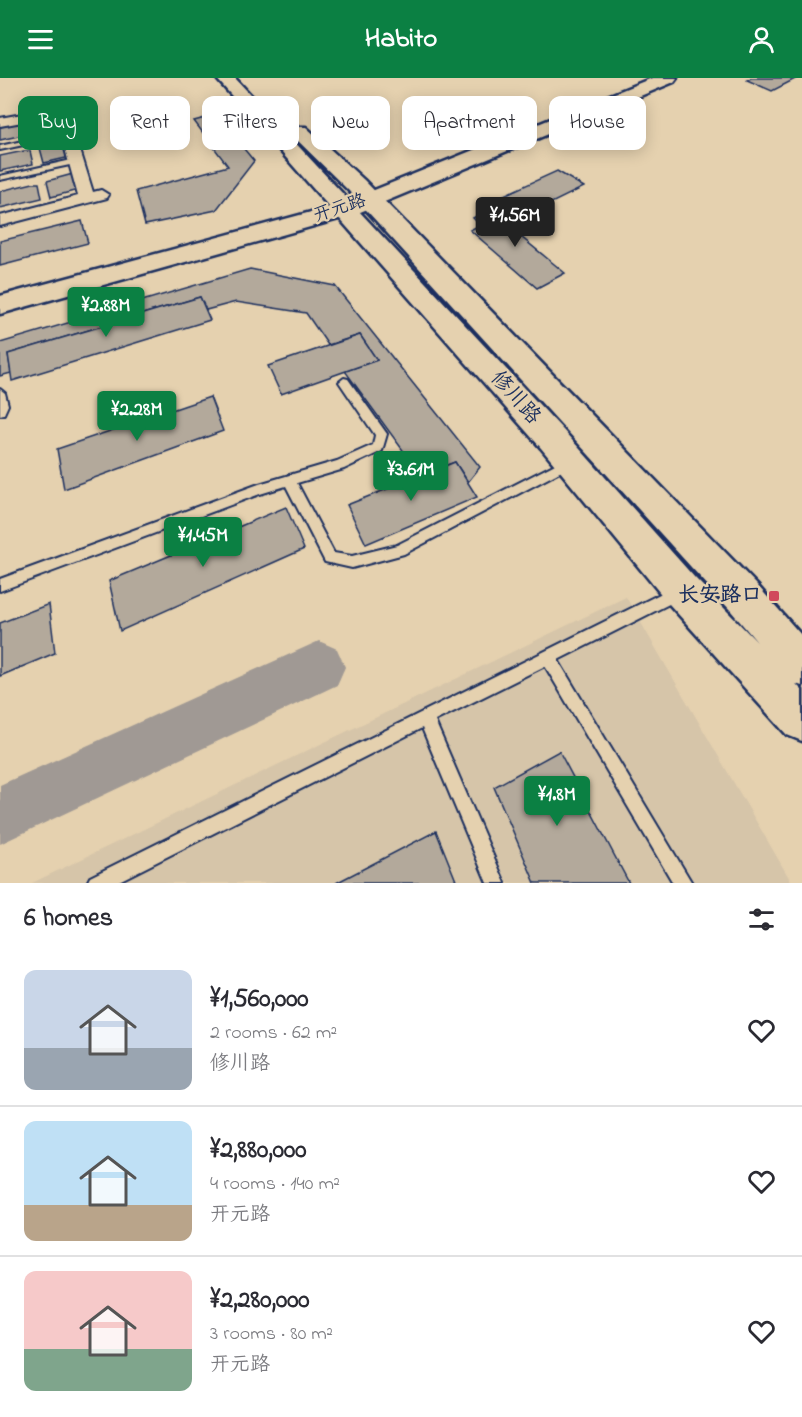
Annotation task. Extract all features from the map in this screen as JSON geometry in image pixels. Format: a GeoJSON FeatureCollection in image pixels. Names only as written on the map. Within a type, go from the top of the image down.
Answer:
{"type":"FeatureCollection","features":[{"type":"Feature","properties":{"kind":"main road","name":"修川路"},"geometry":{"type":"LineString","coordinates":[[225,78],[351,197],[682,591],[802,720]]}},
{"type":"Feature","properties":{"kind":"main road","name":"修川路"},"geometry":{"type":"LineString","coordinates":[[243,78],[351,197],[744,598],[802,666]]}},
{"type":"Feature","properties":{"kind":"main road","name":"开元路"},"geometry":{"type":"LineString","coordinates":[[0,284],[351,197],[622,78]]}},
{"type":"Feature","properties":{"kind":"main road","name":"开元路"},"geometry":{"type":"LineString","coordinates":[[0,305],[351,197],[668,78]]}},
{"type":"Feature","properties":{"kind":"street"},"geometry":{"type":"LineString","coordinates":[[0,122],[18,119]]}},
{"type":"Feature","properties":{"kind":"street"},"geometry":{"type":"LineString","coordinates":[[0,221],[94,196],[72,150]]}},
{"type":"Feature","properties":{"kind":"lane"},"geometry":{"type":"LineString","coordinates":[[0,147],[18,143]]}},
{"type":"Feature","properties":{"kind":"lane"},"geometry":{"type":"LineString","coordinates":[[0,178],[76,161]]}},
{"type":"Feature","properties":{"kind":"lane"},"geometry":{"type":"LineString","coordinates":[[0,585],[289,480],[340,465],[378,448],[381,434],[344,382]]}},
{"type":"Feature","properties":{"kind":"lane"},"geometry":{"type":"LineString","coordinates":[[0,393],[3,405],[0,411]]}},
{"type":"Feature","properties":{"kind":"lane"},"geometry":{"type":"LineString","coordinates":[[289,480],[330,558],[352,562],[399,550],[571,461]]}},
{"type":"Feature","properties":{"kind":"lane"},"geometry":{"type":"LineString","coordinates":[[96,883],[682,591]]}},
{"type":"Feature","properties":{"kind":"lane"},"geometry":{"type":"LineString","coordinates":[[548,657],[683,883]]}},
{"type":"Feature","properties":{"kind":"lane"},"geometry":{"type":"LineString","coordinates":[[426,718],[496,883]]}},
{"type":"Feature","properties":{"kind":"shaded area"},"geometry":{"type":"Polygon","coordinates":[[[626,597],[792,883],[32,883],[626,597]]]}},
{"type":"Feature","properties":{"kind":"building"},"geometry":{"type":"Polygon","coordinates":[[[751,78],[797,78],[772,91],[747,80],[751,78]]]}},
{"type":"Feature","properties":{"kind":"building"},"geometry":{"type":"Polygon","coordinates":[[[202,119],[202,132],[194,121],[202,119]]]}},
{"type":"Feature","properties":{"kind":"building"},"geometry":{"type":"Polygon","coordinates":[[[18,123],[18,136],[0,140],[0,127],[18,123]]]}},
{"type":"Feature","properties":{"kind":"building"},"geometry":{"type":"Polygon","coordinates":[[[41,150],[68,150],[70,157],[44,163],[41,150]]]}},
{"type":"Feature","properties":{"kind":"building"},"geometry":{"type":"Polygon","coordinates":[[[216,150],[245,150],[254,161],[216,210],[145,225],[136,191],[228,166],[216,150]]]}},
{"type":"Feature","properties":{"kind":"building"},"geometry":{"type":"Polygon","coordinates":[[[30,151],[33,164],[0,171],[0,156],[30,151]]]}},
{"type":"Feature","properties":{"kind":"building"},"geometry":{"type":"Polygon","coordinates":[[[557,171],[584,187],[517,220],[491,201],[557,171]]]}},
{"type":"Feature","properties":{"kind":"building"},"geometry":{"type":"Polygon","coordinates":[[[73,174],[78,190],[51,197],[47,181],[73,174]]]}},
{"type":"Feature","properties":{"kind":"building"},"geometry":{"type":"Polygon","coordinates":[[[39,183],[42,198],[0,208],[0,191],[39,183]]]}},
{"type":"Feature","properties":{"kind":"building"},"geometry":{"type":"Polygon","coordinates":[[[496,205],[507,213],[498,218],[565,273],[537,288],[470,230],[480,225],[473,218],[496,205]]]}},
{"type":"Feature","properties":{"kind":"building"},"geometry":{"type":"Polygon","coordinates":[[[82,221],[88,243],[0,266],[0,241],[82,221]]]}},
{"type":"Feature","properties":{"kind":"building"},"geometry":{"type":"Polygon","coordinates":[[[250,269],[335,286],[480,467],[468,482],[455,462],[421,475],[345,371],[377,360],[360,335],[328,345],[306,313],[236,302],[206,310],[200,297],[8,354],[11,373],[0,376],[0,343],[250,269]]]}},
{"type":"Feature","properties":{"kind":"building"},"geometry":{"type":"Polygon","coordinates":[[[200,297],[210,320],[12,381],[8,354],[200,297]]]}},
{"type":"Feature","properties":{"kind":"building"},"geometry":{"type":"Polygon","coordinates":[[[360,335],[377,360],[281,394],[268,366],[360,335]]]}},
{"type":"Feature","properties":{"kind":"building"},"geometry":{"type":"Polygon","coordinates":[[[210,397],[223,431],[64,489],[57,449],[210,397]]]}},
{"type":"Feature","properties":{"kind":"building"},"geometry":{"type":"Polygon","coordinates":[[[455,462],[477,497],[366,544],[347,505],[455,462]]]}},
{"type":"Feature","properties":{"kind":"building"},"geometry":{"type":"Polygon","coordinates":[[[286,507],[304,549],[120,631],[109,581],[286,507]]]}},
{"type":"Feature","properties":{"kind":"building"},"geometry":{"type":"Polygon","coordinates":[[[49,604],[55,653],[0,676],[0,623],[49,604]]]}},
{"type":"Feature","properties":{"kind":"building"},"geometry":{"type":"Polygon","coordinates":[[[559,751],[629,883],[535,883],[494,787],[559,751]]]}},
{"type":"Feature","properties":{"kind":"building"},"geometry":{"type":"Polygon","coordinates":[[[436,831],[457,883],[336,883],[436,831]]]}},
{"type":"Feature","properties":{"kind":"waterway"},"geometry":{"type":"LineString","coordinates":[[0,815],[319,667]]}},
{"type":"Feature","properties":{"kind":"place","name":"长安路口"},"geometry":{"type":"Point","coordinates":[774,596]}}]}
